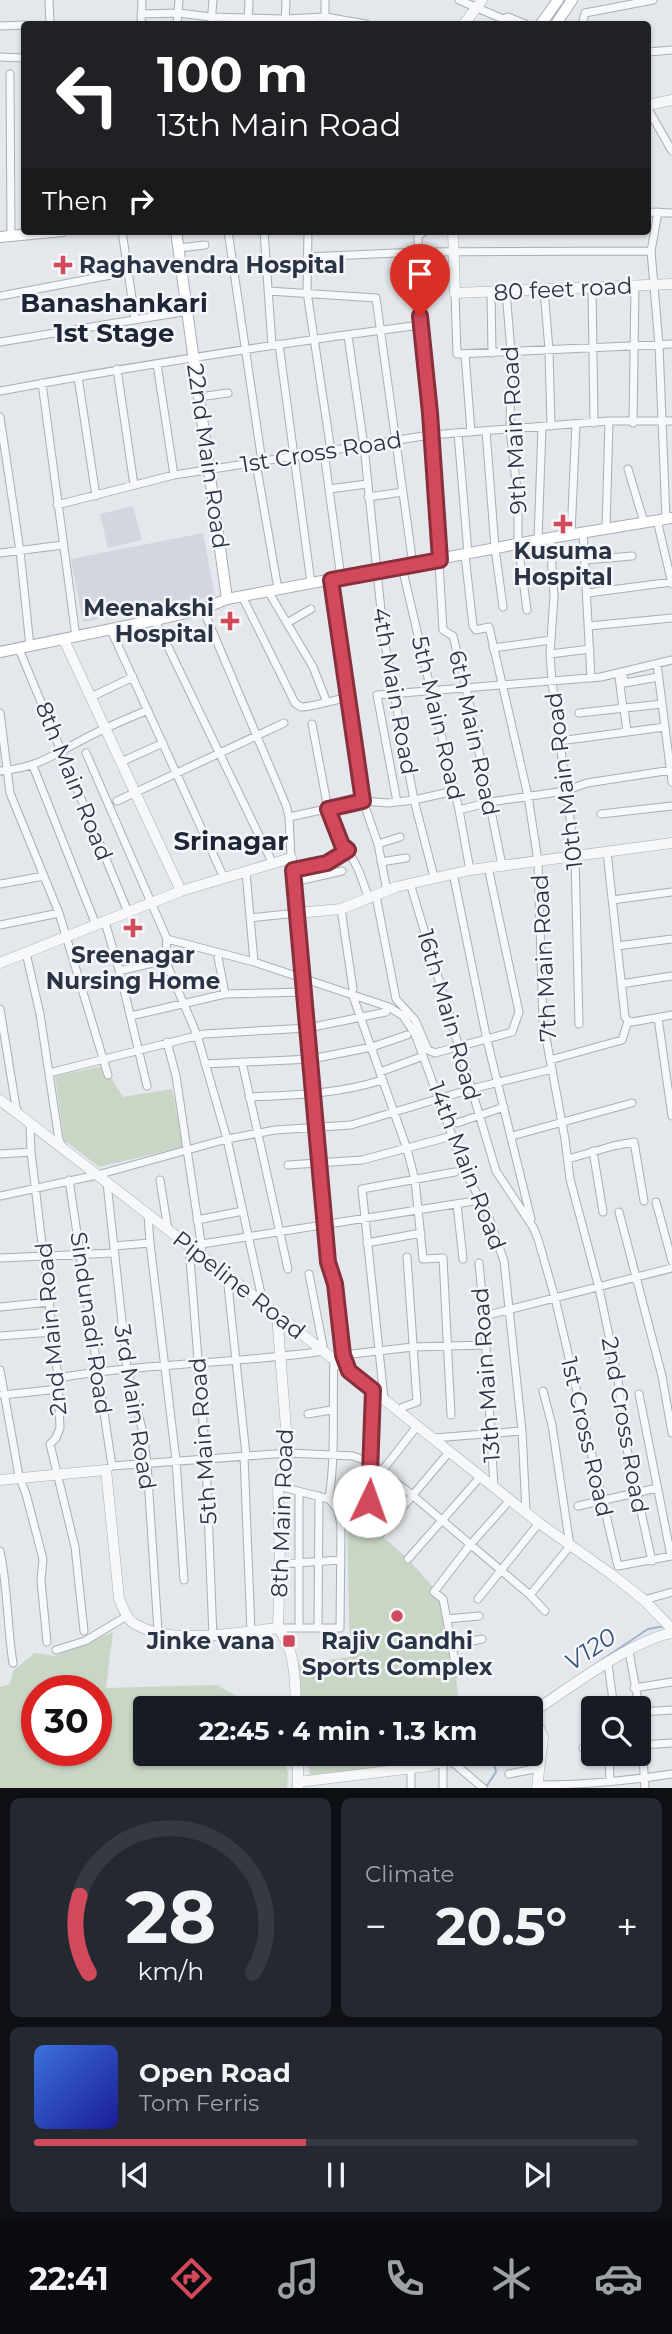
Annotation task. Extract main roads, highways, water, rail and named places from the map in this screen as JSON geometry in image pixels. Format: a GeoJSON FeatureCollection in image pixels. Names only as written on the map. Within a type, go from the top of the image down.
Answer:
{"type":"FeatureCollection","features":[{"type":"Feature","properties":{"kind":"main road"},"geometry":{"type":"LineString","coordinates":[[543,21],[558,0]]}},
{"type":"Feature","properties":{"kind":"main road"},"geometry":{"type":"LineString","coordinates":[[558,21],[572,0]]}},
{"type":"Feature","properties":{"kind":"main road"},"geometry":{"type":"LineString","coordinates":[[6,237],[26,235]]}},
{"type":"Feature","properties":{"kind":"main road","name":"22nd Main Road"},"geometry":{"type":"LineString","coordinates":[[177,235],[227,598]]}},
{"type":"Feature","properties":{"kind":"main road"},"geometry":{"type":"LineString","coordinates":[[0,652],[155,620],[203,608],[227,598],[665,519]]}},
{"type":"Feature","properties":{"kind":"waterway","name":"V120"},"geometry":{"type":"LineString","coordinates":[[543,1699],[648,1629],[665,1626]]}},
{"type":"Feature","properties":{"kind":"waterway"},"geometry":{"type":"LineString","coordinates":[[486,1787],[496,1772],[495,1766]]}},
{"type":"Feature","properties":{"kind":"place","name":"Raghavendra Hospital"},"geometry":{"type":"Point","coordinates":[63,265]}},
{"type":"Feature","properties":{"kind":"place","name":"Kusuma Hospital"},"geometry":{"type":"Point","coordinates":[563,524]}},
{"type":"Feature","properties":{"kind":"place","name":"Meenakshi Hospital"},"geometry":{"type":"Point","coordinates":[230,621]}},
{"type":"Feature","properties":{"kind":"place","name":"Sreenagar Nursing Home"},"geometry":{"type":"Point","coordinates":[133,928]}},
{"type":"Feature","properties":{"kind":"place","name":"Rajiv Gandhi Sports Complex"},"geometry":{"type":"Point","coordinates":[397,1616]}},
{"type":"Feature","properties":{"kind":"place","name":"Jinke vana"},"geometry":{"type":"Point","coordinates":[289,1641]}},
{"type":"Feature","properties":{"kind":"district","name":"Banashankari 1st Stage"},"geometry":{"type":"Point","coordinates":[114,318]}},
{"type":"Feature","properties":{"kind":"district","name":"Srinagar"},"geometry":{"type":"Point","coordinates":[231,841]}}]}
